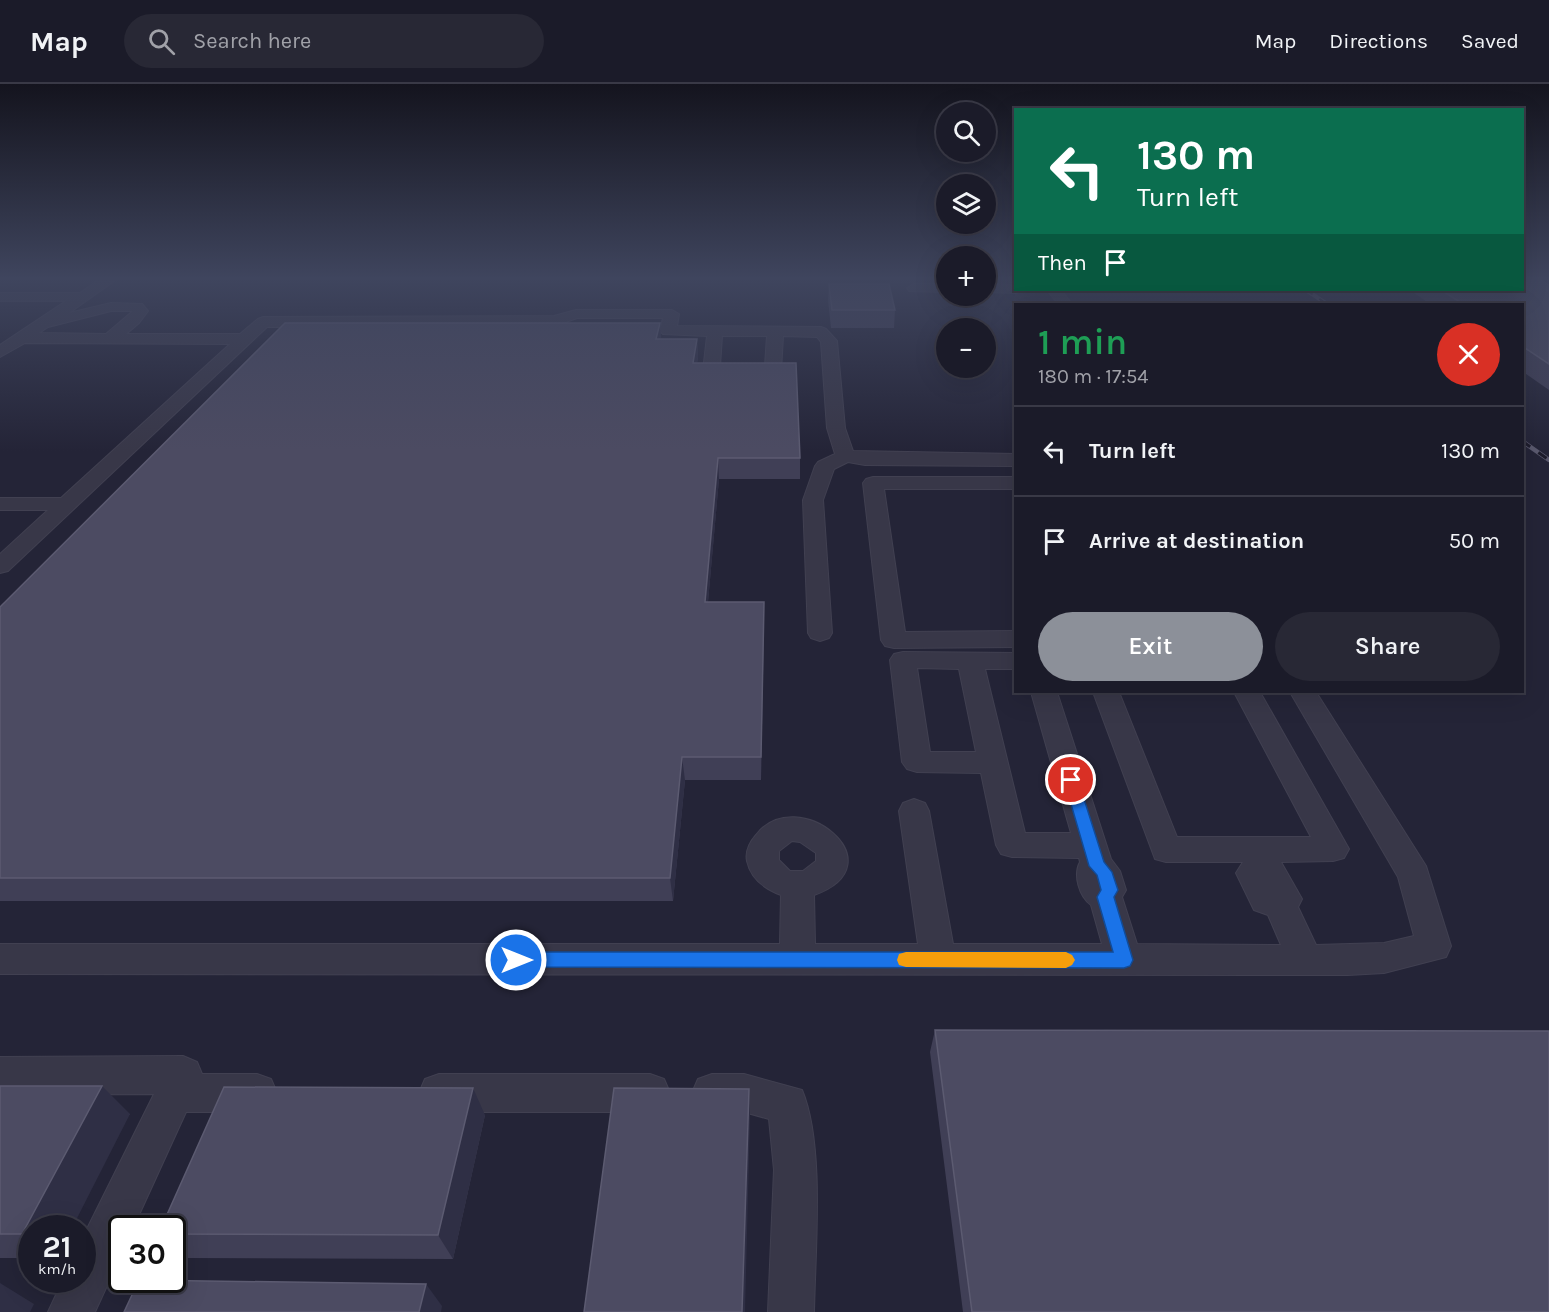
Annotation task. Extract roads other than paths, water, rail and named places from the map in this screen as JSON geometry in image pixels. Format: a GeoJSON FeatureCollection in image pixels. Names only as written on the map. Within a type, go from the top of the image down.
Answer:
{"type":"FeatureCollection","features":[{"type":"Feature","properties":{"kind":"street"},"geometry":{"type":"LineString","coordinates":[[0,352],[24,336]]}},
{"type":"Feature","properties":{"kind":"street"},"geometry":{"type":"LineString","coordinates":[[0,566],[247,336]]}},
{"type":"Feature","properties":{"kind":"street"},"geometry":{"type":"LineString","coordinates":[[715,336],[711,371],[773,371],[775,336]]}},
{"type":"Feature","properties":{"kind":"street"},"geometry":{"type":"LineString","coordinates":[[825,336],[830,341],[836,429],[844,456]]}},
{"type":"Feature","properties":{"kind":"street"},"geometry":{"type":"LineString","coordinates":[[21,338],[244,339]]}},
{"type":"Feature","properties":{"kind":"street"},"geometry":{"type":"LineString","coordinates":[[820,633],[813,500],[825,466],[844,456],[865,459],[1014,460]]}},
{"type":"Feature","properties":{"kind":"street"},"geometry":{"type":"LineString","coordinates":[[1014,483],[873,483],[894,640],[1014,639]]}},
{"type":"Feature","properties":{"kind":"street"},"geometry":{"type":"LineString","coordinates":[[0,504],[66,504]]}},
{"type":"Feature","properties":{"kind":"street"},"geometry":{"type":"LineString","coordinates":[[993,763],[917,762],[903,660],[1014,661]]}},
{"type":"Feature","properties":{"kind":"street"},"geometry":{"type":"LineString","coordinates":[[970,660],[1012,845],[1098,870]]}},
{"type":"Feature","properties":{"kind":"street"},"geometry":{"type":"LineString","coordinates":[[1044,693],[1124,960]]}},
{"type":"Feature","properties":{"kind":"street"},"geometry":{"type":"LineString","coordinates":[[1106,693],[1166,850],[1258,857],[1333,849],[1248,693]]}},
{"type":"Feature","properties":{"kind":"street"},"geometry":{"type":"LineString","coordinates":[[0,959],[1348,960],[1384,958],[1434,946],[1414,875],[1304,693]]}},
{"type":"Feature","properties":{"kind":"street"},"geometry":{"type":"LineString","coordinates":[[914,812],[938,960]]}},
{"type":"Feature","properties":{"kind":"street"},"geometry":{"type":"LineString","coordinates":[[1258,857],[1252,873],[1266,900],[1280,905],[1306,960]]}},
{"type":"Feature","properties":{"kind":"street"},"geometry":{"type":"LineString","coordinates":[[797,960],[798,885]]}},
{"type":"Feature","properties":{"kind":"street"},"geometry":{"type":"LineString","coordinates":[[0,1077],[183,1075],[71,1312]]}},
{"type":"Feature","properties":{"kind":"street"},"geometry":{"type":"LineString","coordinates":[[174,1092],[293,1093]]}},
{"type":"Feature","properties":{"kind":"street"},"geometry":{"type":"LineString","coordinates":[[400,1093],[744,1093],[788,1104],[795,1170],[791,1312]]}},
{"type":"Feature","properties":{"kind":"railway"},"geometry":{"type":"LineString","coordinates":[[1524,442],[1549,460]]}}]}
